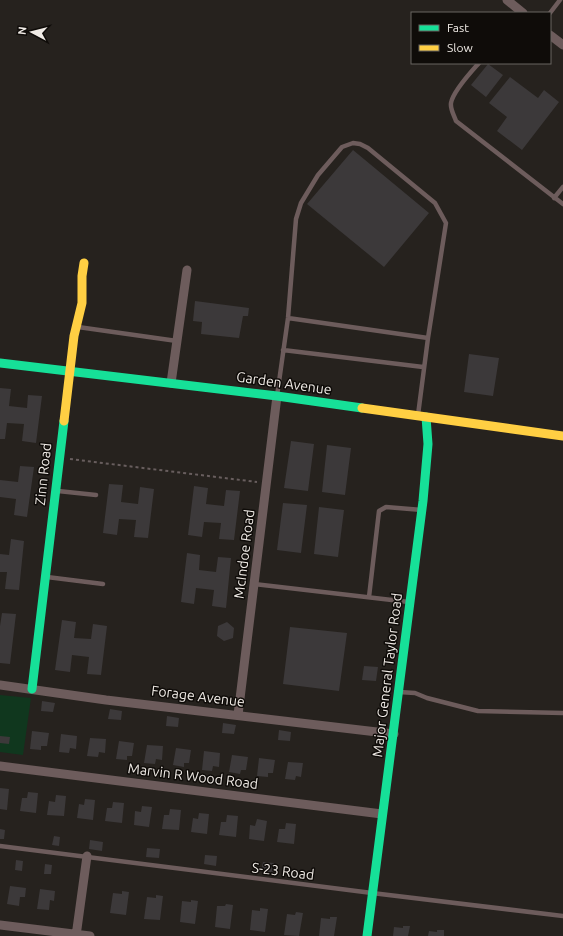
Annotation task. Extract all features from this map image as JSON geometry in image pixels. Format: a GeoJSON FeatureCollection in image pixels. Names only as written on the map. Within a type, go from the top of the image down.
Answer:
{"type":"FeatureCollection","features":[{"type":"Feature","properties":{"kind":"street"},"geometry":{"type":"LineString","coordinates":[[507,0],[520,12]]}},
{"type":"Feature","properties":{"kind":"street"},"geometry":{"type":"LineString","coordinates":[[551,35],[563,45]]}},
{"type":"Feature","properties":{"kind":"street","name":"Zinn Road"},"geometry":{"type":"LineString","coordinates":[[32,689],[69,370],[74,336],[82,303],[82,276],[84,263]]}},
{"type":"Feature","properties":{"kind":"street"},"geometry":{"type":"LineString","coordinates":[[171,383],[187,270]]}},
{"type":"Feature","properties":{"kind":"street","name":"Garden Avenue"},"geometry":{"type":"LineString","coordinates":[[0,363],[69,370],[277,396],[563,436]]}},
{"type":"Feature","properties":{"kind":"street","name":"McIndoe Road"},"geometry":{"type":"LineString","coordinates":[[238,715],[277,396]]}},
{"type":"Feature","properties":{"kind":"street","name":"Major General Taylor Road"},"geometry":{"type":"LineString","coordinates":[[367,936],[422,510],[428,444],[422,416]]}},
{"type":"Feature","properties":{"kind":"street","name":"Forage Avenue"},"geometry":{"type":"LineString","coordinates":[[0,685],[106,700],[394,734]]}},
{"type":"Feature","properties":{"kind":"street","name":"Marvin R Wood Road"},"geometry":{"type":"LineString","coordinates":[[0,766],[382,814]]}},
{"type":"Feature","properties":{"kind":"street"},"geometry":{"type":"LineString","coordinates":[[76,935],[87,856]]}},
{"type":"Feature","properties":{"kind":"street"},"geometry":{"type":"LineString","coordinates":[[0,925],[90,936]]}},
{"type":"Feature","properties":{"kind":"lane"},"geometry":{"type":"LineString","coordinates":[[551,12],[560,0]]}},
{"type":"Feature","properties":{"kind":"lane"},"geometry":{"type":"LineString","coordinates":[[478,64],[455,93],[451,103],[456,121],[563,204]]}},
{"type":"Feature","properties":{"kind":"lane"},"geometry":{"type":"LineString","coordinates":[[277,396],[288,318],[296,219],[301,203],[318,175],[342,147],[360,144],[368,148],[435,203],[446,223],[424,367],[422,416]]}},
{"type":"Feature","properties":{"kind":"lane"},"geometry":{"type":"LineString","coordinates":[[554,198],[563,187]]}},
{"type":"Feature","properties":{"kind":"lane"},"geometry":{"type":"LineString","coordinates":[[288,318],[428,338]]}},
{"type":"Feature","properties":{"kind":"lane"},"geometry":{"type":"LineString","coordinates":[[76,327],[177,341]]}},
{"type":"Feature","properties":{"kind":"lane"},"geometry":{"type":"LineString","coordinates":[[283,350],[424,367]]}},
{"type":"Feature","properties":{"kind":"lane"},"geometry":{"type":"LineString","coordinates":[[56,490],[96,496]]}},
{"type":"Feature","properties":{"kind":"lane"},"geometry":{"type":"LineString","coordinates":[[369,597],[379,511],[386,507],[422,510]]}},
{"type":"Feature","properties":{"kind":"lane"},"geometry":{"type":"LineString","coordinates":[[46,577],[103,584]]}},
{"type":"Feature","properties":{"kind":"lane"},"geometry":{"type":"LineString","coordinates":[[254,584],[410,602]]}},
{"type":"Feature","properties":{"kind":"lane"},"geometry":{"type":"LineString","coordinates":[[399,692],[415,693],[427,698],[478,711],[563,713]]}},
{"type":"Feature","properties":{"kind":"lane","name":"S-23 Road"},"geometry":{"type":"LineString","coordinates":[[0,846],[87,856],[372,894],[563,916]]}},
{"type":"Feature","properties":{"kind":"path"},"geometry":{"type":"LineString","coordinates":[[59,458],[266,483]]}},
{"type":"Feature","properties":{"kind":"green space"},"geometry":{"type":"Polygon","coordinates":[[[0,695],[31,698],[23,755],[0,752],[0,695]]]}},
{"type":"Feature","properties":{"kind":"building"},"geometry":{"type":"Polygon","coordinates":[[[488,64],[503,75],[486,97],[471,85],[488,64]]]}},
{"type":"Feature","properties":{"kind":"building"},"geometry":{"type":"Polygon","coordinates":[[[510,77],[538,98],[544,90],[559,102],[522,150],[497,131],[507,117],[489,103],[510,77]]]}},
{"type":"Feature","properties":{"kind":"building"},"geometry":{"type":"Polygon","coordinates":[[[353,150],[429,213],[384,267],[307,204],[353,150]]]}},
{"type":"Feature","properties":{"kind":"building"},"geometry":{"type":"Polygon","coordinates":[[[195,301],[249,308],[248,316],[243,316],[239,338],[201,334],[202,322],[193,321],[195,301]]]}},
{"type":"Feature","properties":{"kind":"building"},"geometry":{"type":"Polygon","coordinates":[[[469,354],[499,358],[493,396],[464,392],[469,354]]]}},
{"type":"Feature","properties":{"kind":"building"},"geometry":{"type":"Polygon","coordinates":[[[0,388],[11,389],[9,406],[27,408],[28,395],[42,396],[36,443],[22,441],[24,424],[7,423],[5,439],[0,439],[0,388]]]}},
{"type":"Feature","properties":{"kind":"building"},"geometry":{"type":"Polygon","coordinates":[[[291,441],[314,444],[308,491],[284,488],[291,441]]]}},
{"type":"Feature","properties":{"kind":"building"},"geometry":{"type":"Polygon","coordinates":[[[327,445],[351,448],[345,495],[322,492],[327,445]]]}},
{"type":"Feature","properties":{"kind":"building"},"geometry":{"type":"Polygon","coordinates":[[[20,466],[34,467],[27,517],[14,515],[16,499],[0,497],[0,480],[18,482],[20,466]]]}},
{"type":"Feature","properties":{"kind":"building"},"geometry":{"type":"Polygon","coordinates":[[[109,484],[123,485],[121,502],[138,504],[140,487],[154,489],[148,538],[134,537],[136,520],[119,519],[117,535],[103,533],[109,484]]]}},
{"type":"Feature","properties":{"kind":"building"},"geometry":{"type":"Polygon","coordinates":[[[194,486],[208,488],[206,504],[224,506],[226,490],[240,491],[234,540],[219,539],[221,523],[204,522],[202,537],[188,535],[194,486]]]}},
{"type":"Feature","properties":{"kind":"building"},"geometry":{"type":"Polygon","coordinates":[[[283,503],[307,505],[301,553],[277,550],[283,503]]]}},
{"type":"Feature","properties":{"kind":"building"},"geometry":{"type":"Polygon","coordinates":[[[319,507],[344,510],[338,557],[314,554],[319,507]]]}},
{"type":"Feature","properties":{"kind":"building"},"geometry":{"type":"Polygon","coordinates":[[[11,539],[24,541],[19,590],[5,589],[7,572],[0,572],[0,554],[9,555],[11,539]]]}},
{"type":"Feature","properties":{"kind":"building"},"geometry":{"type":"Polygon","coordinates":[[[187,553],[200,555],[199,570],[216,572],[218,557],[231,558],[226,608],[212,606],[214,590],[196,588],[194,604],[181,602],[187,553]]]}},
{"type":"Feature","properties":{"kind":"building"},"geometry":{"type":"Polygon","coordinates":[[[2,613],[16,614],[10,664],[0,663],[0,626],[2,613]]]}},
{"type":"Feature","properties":{"kind":"building"},"geometry":{"type":"Polygon","coordinates":[[[62,620],[76,622],[74,638],[91,639],[93,624],[107,626],[101,675],[87,674],[89,657],[72,655],[70,672],[55,670],[62,620]]]}},
{"type":"Feature","properties":{"kind":"building"},"geometry":{"type":"Polygon","coordinates":[[[227,622],[234,628],[233,638],[224,641],[217,636],[218,626],[227,622]]]}},
{"type":"Feature","properties":{"kind":"building"},"geometry":{"type":"Polygon","coordinates":[[[290,627],[347,633],[339,691],[283,684],[290,627]]]}},
{"type":"Feature","properties":{"kind":"building"},"geometry":{"type":"Polygon","coordinates":[[[364,666],[378,667],[376,681],[362,680],[364,666]]]}},
{"type":"Feature","properties":{"kind":"building"},"geometry":{"type":"Polygon","coordinates":[[[42,701],[55,703],[53,712],[41,711],[42,701]]]}},
{"type":"Feature","properties":{"kind":"building"},"geometry":{"type":"Polygon","coordinates":[[[110,709],[122,711],[121,720],[108,719],[110,709]]]}},
{"type":"Feature","properties":{"kind":"building"},"geometry":{"type":"Polygon","coordinates":[[[167,716],[179,718],[178,727],[166,726],[167,716]]]}},
{"type":"Feature","properties":{"kind":"building"},"geometry":{"type":"Polygon","coordinates":[[[223,723],[236,725],[234,734],[222,733],[223,723]]]}},
{"type":"Feature","properties":{"kind":"building"},"geometry":{"type":"Polygon","coordinates":[[[279,730],[291,732],[290,741],[278,740],[279,730]]]}},
{"type":"Feature","properties":{"kind":"building"},"geometry":{"type":"Polygon","coordinates":[[[32,731],[49,733],[47,746],[41,746],[41,750],[30,749],[32,731]]]}},
{"type":"Feature","properties":{"kind":"building"},"geometry":{"type":"Polygon","coordinates":[[[61,734],[77,736],[76,749],[70,748],[69,753],[59,752],[61,734]]]}},
{"type":"Feature","properties":{"kind":"building"},"geometry":{"type":"Polygon","coordinates":[[[0,736],[10,737],[9,744],[0,743],[0,736]]]}},
{"type":"Feature","properties":{"kind":"building"},"geometry":{"type":"Polygon","coordinates":[[[90,738],[106,739],[105,753],[99,752],[98,757],[87,756],[90,738]]]}},
{"type":"Feature","properties":{"kind":"building"},"geometry":{"type":"Polygon","coordinates":[[[119,741],[134,743],[132,756],[127,756],[127,760],[116,759],[119,741]]]}},
{"type":"Feature","properties":{"kind":"building"},"geometry":{"type":"Polygon","coordinates":[[[147,745],[163,746],[162,760],[156,759],[155,764],[144,763],[147,745]]]}},
{"type":"Feature","properties":{"kind":"building"},"geometry":{"type":"Polygon","coordinates":[[[176,748],[191,750],[189,763],[184,763],[184,767],[173,765],[176,748]]]}},
{"type":"Feature","properties":{"kind":"building"},"geometry":{"type":"Polygon","coordinates":[[[204,751],[220,753],[219,767],[213,766],[212,771],[202,770],[204,751]]]}},
{"type":"Feature","properties":{"kind":"building"},"geometry":{"type":"Polygon","coordinates":[[[232,755],[248,757],[246,770],[241,770],[240,774],[229,772],[232,755]]]}},
{"type":"Feature","properties":{"kind":"building"},"geometry":{"type":"Polygon","coordinates":[[[259,758],[275,760],[273,773],[268,773],[268,777],[257,776],[259,758]]]}},
{"type":"Feature","properties":{"kind":"building"},"geometry":{"type":"Polygon","coordinates":[[[288,762],[303,763],[301,777],[296,776],[295,780],[285,779],[288,762]]]}},
{"type":"Feature","properties":{"kind":"building"},"geometry":{"type":"Polygon","coordinates":[[[0,788],[9,789],[7,810],[0,809],[0,788]]]}},
{"type":"Feature","properties":{"kind":"building"},"geometry":{"type":"Polygon","coordinates":[[[28,792],[38,793],[36,813],[20,811],[22,798],[27,798],[28,792]]]}},
{"type":"Feature","properties":{"kind":"building"},"geometry":{"type":"Polygon","coordinates":[[[56,795],[66,796],[64,816],[47,815],[49,801],[55,802],[56,795]]]}},
{"type":"Feature","properties":{"kind":"building"},"geometry":{"type":"Polygon","coordinates":[[[85,799],[95,800],[93,820],[77,818],[79,804],[84,805],[85,799]]]}},
{"type":"Feature","properties":{"kind":"building"},"geometry":{"type":"Polygon","coordinates":[[[113,802],[124,803],[122,823],[105,821],[107,808],[112,808],[113,802]]]}},
{"type":"Feature","properties":{"kind":"building"},"geometry":{"type":"Polygon","coordinates":[[[142,806],[152,807],[149,827],[134,825],[135,811],[141,812],[142,806]]]}},
{"type":"Feature","properties":{"kind":"building"},"geometry":{"type":"Polygon","coordinates":[[[170,809],[181,810],[179,830],[162,829],[164,815],[169,815],[170,809]]]}},
{"type":"Feature","properties":{"kind":"building"},"geometry":{"type":"Polygon","coordinates":[[[199,813],[209,814],[207,834],[191,832],[193,818],[198,819],[199,813]]]}},
{"type":"Feature","properties":{"kind":"building"},"geometry":{"type":"Polygon","coordinates":[[[227,815],[238,816],[236,837],[219,835],[221,822],[226,822],[227,815]]]}},
{"type":"Feature","properties":{"kind":"building"},"geometry":{"type":"Polygon","coordinates":[[[257,819],[267,821],[264,841],[249,839],[250,825],[255,826],[257,819]]]}},
{"type":"Feature","properties":{"kind":"building"},"geometry":{"type":"Polygon","coordinates":[[[286,823],[296,824],[294,844],[277,842],[279,829],[285,829],[286,823]]]}},
{"type":"Feature","properties":{"kind":"building"},"geometry":{"type":"Polygon","coordinates":[[[0,829],[5,830],[4,839],[0,839],[0,829]]]}},
{"type":"Feature","properties":{"kind":"building"},"geometry":{"type":"Polygon","coordinates":[[[54,836],[60,837],[59,846],[52,845],[54,836]]]}},
{"type":"Feature","properties":{"kind":"building"},"geometry":{"type":"Polygon","coordinates":[[[90,840],[103,842],[102,851],[89,849],[90,840]]]}},
{"type":"Feature","properties":{"kind":"building"},"geometry":{"type":"Polygon","coordinates":[[[147,848],[160,849],[159,858],[146,857],[147,848]]]}},
{"type":"Feature","properties":{"kind":"building"},"geometry":{"type":"Polygon","coordinates":[[[205,855],[217,856],[216,866],[204,864],[205,855]]]}},
{"type":"Feature","properties":{"kind":"building"},"geometry":{"type":"Polygon","coordinates":[[[16,860],[23,861],[22,871],[15,870],[16,860]]]}},
{"type":"Feature","properties":{"kind":"building"},"geometry":{"type":"Polygon","coordinates":[[[263,862],[274,863],[273,873],[261,871],[263,862]]]}},
{"type":"Feature","properties":{"kind":"building"},"geometry":{"type":"Polygon","coordinates":[[[45,864],[52,865],[51,874],[44,874],[45,864]]]}},
{"type":"Feature","properties":{"kind":"building"},"geometry":{"type":"Polygon","coordinates":[[[10,886],[26,888],[25,897],[20,897],[19,906],[7,904],[10,886]]]}},
{"type":"Feature","properties":{"kind":"building"},"geometry":{"type":"Polygon","coordinates":[[[40,889],[55,891],[54,901],[50,900],[49,910],[37,909],[40,889]]]}},
{"type":"Feature","properties":{"kind":"building"},"geometry":{"type":"Polygon","coordinates":[[[122,891],[129,892],[126,915],[110,913],[113,893],[122,894],[122,891]]]}},
{"type":"Feature","properties":{"kind":"building"},"geometry":{"type":"Polygon","coordinates":[[[156,895],[163,896],[160,920],[144,919],[147,897],[156,898],[156,895]]]}},
{"type":"Feature","properties":{"kind":"building"},"geometry":{"type":"Polygon","coordinates":[[[191,900],[198,901],[195,924],[180,922],[182,901],[191,902],[191,900]]]}},
{"type":"Feature","properties":{"kind":"building"},"geometry":{"type":"Polygon","coordinates":[[[226,904],[233,905],[230,929],[215,927],[217,906],[225,906],[226,904]]]}},
{"type":"Feature","properties":{"kind":"building"},"geometry":{"type":"Polygon","coordinates":[[[260,908],[268,909],[265,932],[250,930],[252,910],[260,911],[260,908]]]}},
{"type":"Feature","properties":{"kind":"building"},"geometry":{"type":"Polygon","coordinates":[[[296,912],[303,913],[299,936],[284,935],[287,914],[295,915],[296,912]]]}},
{"type":"Feature","properties":{"kind":"building"},"geometry":{"type":"Polygon","coordinates":[[[330,917],[337,917],[334,936],[319,936],[321,918],[330,919],[330,917]]]}},
{"type":"Feature","properties":{"kind":"building"},"geometry":{"type":"Polygon","coordinates":[[[403,926],[410,926],[408,936],[393,936],[394,927],[403,928],[403,926]]]}},
{"type":"Feature","properties":{"kind":"building"},"geometry":{"type":"Polygon","coordinates":[[[437,930],[444,930],[444,936],[428,936],[429,931],[437,932],[437,930]]]}},
{"type":"Feature","properties":{"kind":"traffic: fast"},"geometry":{"type":"LineString","coordinates":[[0,363],[277,396],[362,408]]}},
{"type":"Feature","properties":{"kind":"traffic: fast"},"geometry":{"type":"LineString","coordinates":[[367,936],[423,501],[428,444],[426,417]]}},
{"type":"Feature","properties":{"kind":"traffic: fast"},"geometry":{"type":"LineString","coordinates":[[32,689],[64,421]]}},
{"type":"Feature","properties":{"kind":"traffic: slow"},"geometry":{"type":"LineString","coordinates":[[64,421],[74,336],[82,303],[82,276],[84,263]]}},
{"type":"Feature","properties":{"kind":"traffic: slow"},"geometry":{"type":"LineString","coordinates":[[362,408],[563,436]]}}]}
